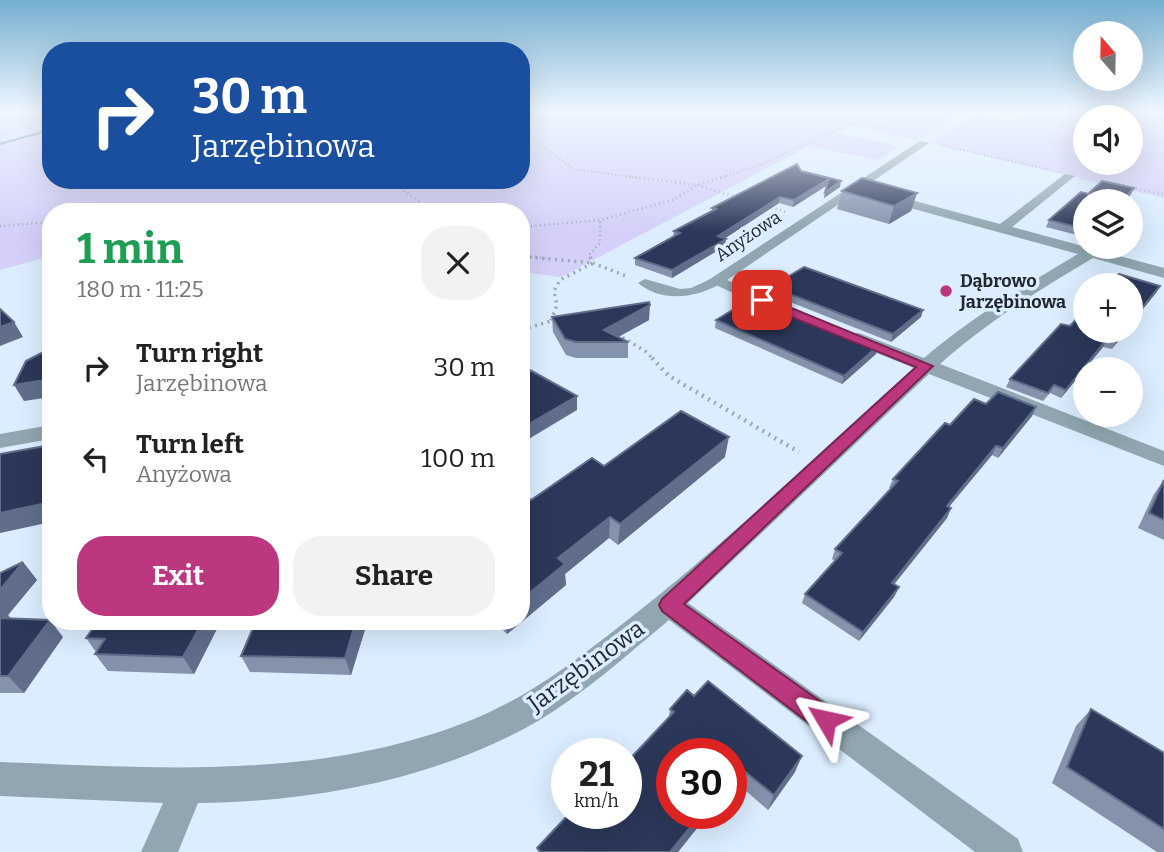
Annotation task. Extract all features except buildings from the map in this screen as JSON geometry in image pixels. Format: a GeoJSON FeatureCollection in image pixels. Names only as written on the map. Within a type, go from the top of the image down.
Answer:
{"type":"FeatureCollection","features":[{"type":"Feature","properties":{"kind":"street","name":"Anyżowa"},"geometry":{"type":"LineString","coordinates":[[715,281],[910,152]]}},
{"type":"Feature","properties":{"kind":"street"},"geometry":{"type":"LineString","coordinates":[[1002,229],[1069,176]]}},
{"type":"Feature","properties":{"kind":"street"},"geometry":{"type":"LineString","coordinates":[[852,188],[1073,248]]}},
{"type":"Feature","properties":{"kind":"street","name":"Jarzębinowa"},"geometry":{"type":"LineString","coordinates":[[0,779],[188,786],[267,781],[365,767],[471,736],[513,718],[555,693],[670,605],[963,334],[1009,301],[1081,259]]}},
{"type":"Feature","properties":{"kind":"street"},"geometry":{"type":"LineString","coordinates":[[1113,259],[1164,273]]}},
{"type":"Feature","properties":{"kind":"street","name":"Anyżowa"},"geometry":{"type":"LineString","coordinates":[[715,281],[802,316]]}},
{"type":"Feature","properties":{"kind":"street"},"geometry":{"type":"LineString","coordinates":[[839,331],[1164,459]]}},
{"type":"Feature","properties":{"kind":"street"},"geometry":{"type":"LineString","coordinates":[[0,442],[42,434]]}},
{"type":"Feature","properties":{"kind":"street"},"geometry":{"type":"LineString","coordinates":[[670,605],[1005,852]]}},
{"type":"Feature","properties":{"kind":"street"},"geometry":{"type":"LineString","coordinates":[[159,852],[188,786]]}},
{"type":"Feature","properties":{"kind":"lane"},"geometry":{"type":"LineString","coordinates":[[645,283],[684,295],[696,292],[715,281]]}},
{"type":"Feature","properties":{"kind":"path"},"geometry":{"type":"LineString","coordinates":[[551,152],[573,169],[697,185],[749,201]]}},
{"type":"Feature","properties":{"kind":"path"},"geometry":{"type":"LineString","coordinates":[[530,226],[600,220],[673,200],[697,185],[760,165],[786,152]]}},
{"type":"Feature","properties":{"kind":"path"},"geometry":{"type":"LineString","coordinates":[[402,189],[421,203]]}},
{"type":"Feature","properties":{"kind":"path"},"geometry":{"type":"LineString","coordinates":[[761,204],[809,218]]}},
{"type":"Feature","properties":{"kind":"path"},"geometry":{"type":"LineString","coordinates":[[593,263],[590,256],[600,243],[600,220]]}},
{"type":"Feature","properties":{"kind":"path"},"geometry":{"type":"LineString","coordinates":[[0,226],[42,223]]}},
{"type":"Feature","properties":{"kind":"path"},"geometry":{"type":"LineString","coordinates":[[530,257],[593,263],[645,283]]}},
{"type":"Feature","properties":{"kind":"path"},"geometry":{"type":"LineString","coordinates":[[551,320],[557,305],[554,291],[560,280],[593,263]]}},
{"type":"Feature","properties":{"kind":"path"},"geometry":{"type":"LineString","coordinates":[[530,327],[551,320],[561,320]]}},
{"type":"Feature","properties":{"kind":"path"},"geometry":{"type":"LineString","coordinates":[[610,332],[645,351],[669,376],[820,466]]}},
{"type":"Feature","properties":{"kind":"shaded area"},"geometry":{"type":"Polygon","coordinates":[[[0,152],[42,152],[42,189],[530,189],[530,152],[798,152],[561,277],[530,273],[530,203],[42,203],[42,258],[0,270],[0,152]]]}},
{"type":"Feature","properties":{"kind":"shaded area"},"geometry":{"type":"Polygon","coordinates":[[[838,152],[891,152],[879,160],[838,152]]]}},
{"type":"Feature","properties":{"kind":"shaded area"},"geometry":{"type":"Polygon","coordinates":[[[967,152],[1073,152],[1073,175],[1143,175],[1143,152],[1164,152],[1164,198],[1143,193],[1143,189],[1126,189],[967,152]]]}},
{"type":"Feature","properties":{"kind":"place","name":"Dąbrowo Jarzębinowa"},"geometry":{"type":"Point","coordinates":[946,291]}},
{"type":"Feature","properties":{"kind":"route"},"geometry":{"type":"LineString","coordinates":[[762,300],[926,366],[670,605],[826,720]]}}]}
